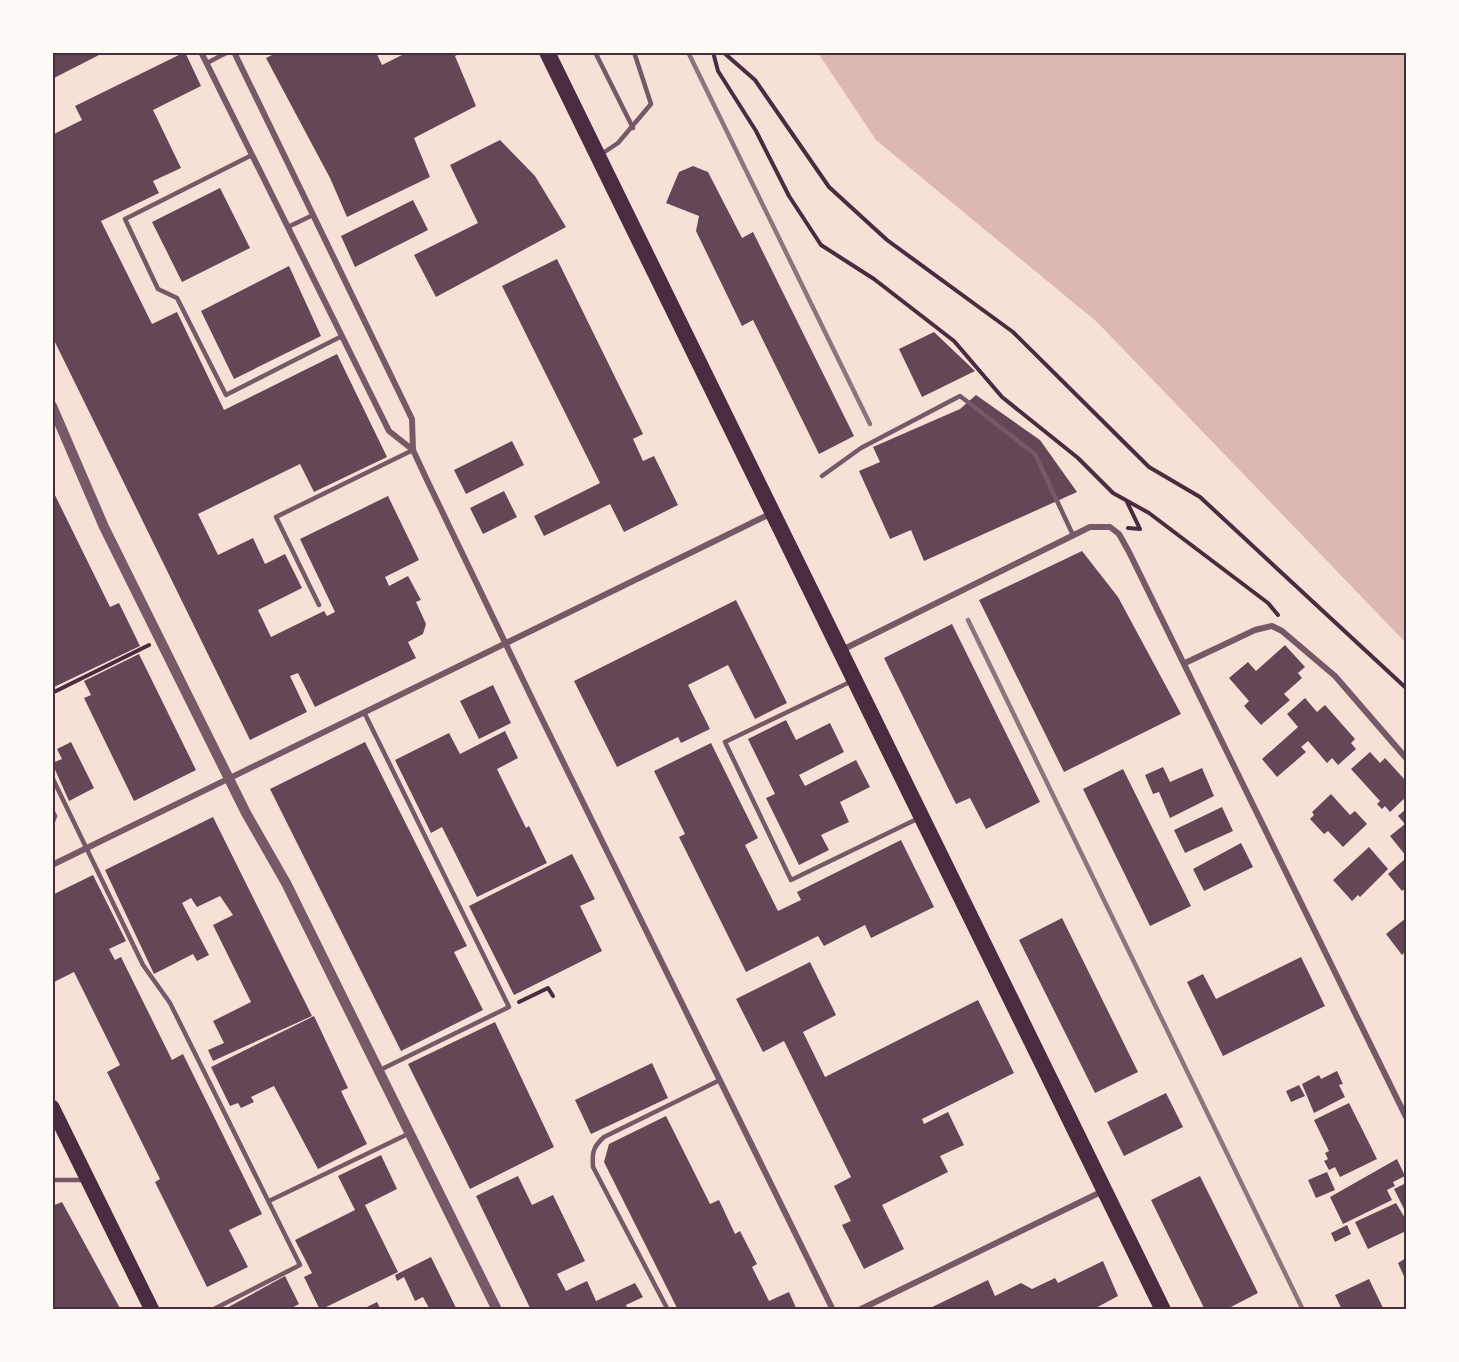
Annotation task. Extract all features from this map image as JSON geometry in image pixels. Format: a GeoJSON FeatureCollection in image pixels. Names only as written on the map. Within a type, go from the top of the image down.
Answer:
{"type":"FeatureCollection","features":[{"type":"Feature","properties":{"kind":"highway"},"geometry":{"type":"LineString","coordinates":[[547,52],[772,513],[842,650],[920,818],[1163,1310]]}},
{"type":"Feature","properties":{"kind":"main road"},"geometry":{"type":"LineString","coordinates":[[52,1107],[152,1310]]}},
{"type":"Feature","properties":{"kind":"street"},"geometry":{"type":"LineString","coordinates":[[201,52],[389,431],[413,450]]}},
{"type":"Feature","properties":{"kind":"street"},"geometry":{"type":"LineString","coordinates":[[234,52],[412,419],[413,450],[833,1310]]}},
{"type":"Feature","properties":{"kind":"street"},"geometry":{"type":"LineString","coordinates":[[52,406],[104,527],[229,779],[286,883],[380,1070],[497,1310]]}},
{"type":"Feature","properties":{"kind":"street"},"geometry":{"type":"LineString","coordinates":[[52,865],[772,513]]}},
{"type":"Feature","properties":{"kind":"street"},"geometry":{"type":"LineString","coordinates":[[842,650],[1090,527],[1110,527],[1119,534],[1185,663],[1407,1117]]}},
{"type":"Feature","properties":{"kind":"street"},"geometry":{"type":"LineString","coordinates":[[1185,663],[1255,630],[1272,626],[1282,631],[1335,676],[1407,758]]}},
{"type":"Feature","properties":{"kind":"street"},"geometry":{"type":"LineString","coordinates":[[859,1310],[1103,1190]]}},
{"type":"Feature","properties":{"kind":"lane"},"geometry":{"type":"LineString","coordinates":[[207,63],[228,52]]}},
{"type":"Feature","properties":{"kind":"lane"},"geometry":{"type":"LineString","coordinates":[[595,52],[633,128]]}},
{"type":"Feature","properties":{"kind":"lane"},"geometry":{"type":"LineString","coordinates":[[598,156],[618,143],[651,104],[634,52]]}},
{"type":"Feature","properties":{"kind":"lane"},"geometry":{"type":"LineString","coordinates":[[252,155],[125,219],[158,289],[177,298],[226,395],[342,336]]}},
{"type":"Feature","properties":{"kind":"lane"},"geometry":{"type":"LineString","coordinates":[[288,227],[313,215]]}},
{"type":"Feature","properties":{"kind":"lane"},"geometry":{"type":"LineString","coordinates":[[822,476],[861,448],[960,396],[1035,454],[1074,535]]}},
{"type":"Feature","properties":{"kind":"lane"},"geometry":{"type":"LineString","coordinates":[[319,604],[276,517],[413,450]]}},
{"type":"Feature","properties":{"kind":"lane"},"geometry":{"type":"LineString","coordinates":[[855,679],[725,742],[790,880],[920,818]]}},
{"type":"Feature","properties":{"kind":"lane"},"geometry":{"type":"LineString","coordinates":[[364,712],[509,1007],[380,1070]]}},
{"type":"Feature","properties":{"kind":"lane"},"geometry":{"type":"LineString","coordinates":[[52,777],[143,964],[170,1003],[300,1265],[212,1310]]}},
{"type":"Feature","properties":{"kind":"lane"},"geometry":{"type":"LineString","coordinates":[[52,810],[52,824]]}},
{"type":"Feature","properties":{"kind":"lane"},"geometry":{"type":"LineString","coordinates":[[668,1310],[593,1167],[592,1153],[594,1147],[604,1137],[720,1080]]}},
{"type":"Feature","properties":{"kind":"lane"},"geometry":{"type":"LineString","coordinates":[[269,1201],[410,1132]]}},
{"type":"Feature","properties":{"kind":"lane"},"geometry":{"type":"LineString","coordinates":[[52,1180],[87,1180]]}},
{"type":"Feature","properties":{"kind":"path"},"geometry":{"type":"LineString","coordinates":[[712,52],[727,85],[756,131],[789,196],[821,245],[874,279],[954,341],[1002,397],[1078,458],[1113,493],[1149,513],[1186,539],[1268,603],[1279,614],[1272,626]]}},
{"type":"Feature","properties":{"kind":"path"},"geometry":{"type":"LineString","coordinates":[[723,52],[755,80],[830,188],[887,240],[1013,333],[1149,467],[1200,497],[1407,688]]}},
{"type":"Feature","properties":{"kind":"path"},"geometry":{"type":"LineString","coordinates":[[1110,527],[1140,529],[1126,501]]}},
{"type":"Feature","properties":{"kind":"path"},"geometry":{"type":"LineString","coordinates":[[52,693],[160,639]]}},
{"type":"Feature","properties":{"kind":"path"},"geometry":{"type":"LineString","coordinates":[[509,1007],[548,988],[553,996]]}},
{"type":"Feature","properties":{"kind":"shaded area"},"geometry":{"type":"Polygon","coordinates":[[[818,53],[1406,53],[1406,643],[1097,322],[876,140],[818,53]]]}},
{"type":"Feature","properties":{"kind":"building"},"geometry":{"type":"Polygon","coordinates":[[[52,52],[105,52],[52,79],[52,52]]]}},
{"type":"Feature","properties":{"kind":"building"},"geometry":{"type":"Polygon","coordinates":[[[185,52],[201,86],[153,110],[181,168],[153,181],[159,193],[101,221],[152,324],[177,312],[224,410],[337,354],[387,457],[314,492],[300,464],[198,514],[218,555],[253,538],[265,564],[285,554],[302,588],[258,610],[271,637],[324,611],[327,616],[335,612],[300,539],[388,496],[419,560],[385,577],[389,586],[408,576],[421,600],[416,602],[426,624],[423,634],[408,642],[416,658],[315,707],[298,673],[290,676],[307,712],[250,740],[52,336],[52,135],[82,120],[75,106],[185,52]]]}},
{"type":"Feature","properties":{"kind":"building"},"geometry":{"type":"Polygon","coordinates":[[[278,52],[376,52],[382,65],[408,52],[463,52],[455,56],[476,106],[414,138],[430,177],[347,217],[330,178],[266,58],[278,52]]]}},
{"type":"Feature","properties":{"kind":"building"},"geometry":{"type":"Polygon","coordinates":[[[500,140],[535,176],[566,227],[436,297],[414,255],[478,223],[450,165],[500,140]]]}},
{"type":"Feature","properties":{"kind":"building"},"geometry":{"type":"Polygon","coordinates":[[[693,166],[708,172],[742,238],[753,232],[854,436],[819,454],[753,320],[742,326],[696,231],[699,216],[666,203],[679,172],[693,166]]]}},
{"type":"Feature","properties":{"kind":"building"},"geometry":{"type":"Polygon","coordinates":[[[220,188],[250,248],[182,282],[152,222],[220,188]]]}},
{"type":"Feature","properties":{"kind":"building"},"geometry":{"type":"Polygon","coordinates":[[[413,200],[428,230],[355,267],[341,236],[413,200]]]}},
{"type":"Feature","properties":{"kind":"building"},"geometry":{"type":"Polygon","coordinates":[[[557,259],[643,434],[633,439],[643,461],[654,456],[678,505],[624,532],[610,504],[544,536],[534,516],[600,483],[502,286],[557,259]]]}},
{"type":"Feature","properties":{"kind":"building"},"geometry":{"type":"Polygon","coordinates":[[[289,266],[321,336],[234,379],[201,311],[289,266]]]}},
{"type":"Feature","properties":{"kind":"building"},"geometry":{"type":"Polygon","coordinates":[[[934,332],[975,371],[922,397],[899,349],[934,332]]]}},
{"type":"Feature","properties":{"kind":"building"},"geometry":{"type":"Polygon","coordinates":[[[976,395],[1040,440],[1077,492],[924,561],[911,530],[890,539],[859,471],[880,462],[873,447],[960,409],[976,395]]]}},
{"type":"Feature","properties":{"kind":"building"},"geometry":{"type":"Polygon","coordinates":[[[512,441],[524,465],[466,494],[454,470],[512,441]]]}},
{"type":"Feature","properties":{"kind":"building"},"geometry":{"type":"Polygon","coordinates":[[[52,489],[110,607],[119,603],[140,646],[52,688],[52,489]]]}},
{"type":"Feature","properties":{"kind":"building"},"geometry":{"type":"Polygon","coordinates":[[[504,491],[517,517],[483,534],[470,508],[504,491]]]}},
{"type":"Feature","properties":{"kind":"building"},"geometry":{"type":"Polygon","coordinates":[[[1082,551],[1118,597],[1181,714],[1064,772],[979,600],[1082,551]]]}},
{"type":"Feature","properties":{"kind":"building"},"geometry":{"type":"Polygon","coordinates":[[[736,600],[787,703],[755,719],[728,665],[688,685],[710,729],[681,743],[678,737],[617,767],[574,681],[736,600]]]}},
{"type":"Feature","properties":{"kind":"building"},"geometry":{"type":"Polygon","coordinates":[[[952,624],[1040,802],[986,829],[970,798],[956,804],[884,658],[952,624]]]}},
{"type":"Feature","properties":{"kind":"building"},"geometry":{"type":"Polygon","coordinates":[[[1285,645],[1305,667],[1298,673],[1302,678],[1284,694],[1290,700],[1261,725],[1244,706],[1249,701],[1229,678],[1248,662],[1256,671],[1285,645]]]}},
{"type":"Feature","properties":{"kind":"building"},"geometry":{"type":"Polygon","coordinates":[[[139,654],[196,770],[134,801],[84,698],[91,695],[84,681],[139,654]]]}},
{"type":"Feature","properties":{"kind":"building"},"geometry":{"type":"Polygon","coordinates":[[[493,685],[511,723],[479,739],[460,701],[493,685]]]}},
{"type":"Feature","properties":{"kind":"building"},"geometry":{"type":"Polygon","coordinates":[[[1305,698],[1317,712],[1325,705],[1355,739],[1351,743],[1356,749],[1338,765],[1332,758],[1327,763],[1308,741],[1301,747],[1306,752],[1277,777],[1262,759],[1298,727],[1287,714],[1305,698]]]}},
{"type":"Feature","properties":{"kind":"building"},"geometry":{"type":"Polygon","coordinates":[[[786,720],[796,740],[830,723],[844,752],[799,775],[805,786],[856,760],[870,787],[840,802],[849,822],[821,835],[829,850],[799,865],[766,798],[775,794],[748,739],[786,720]]]}},
{"type":"Feature","properties":{"kind":"building"},"geometry":{"type":"Polygon","coordinates":[[[505,731],[518,758],[497,769],[526,828],[529,826],[547,863],[477,897],[442,827],[431,833],[395,760],[449,733],[460,754],[505,731]]]}},
{"type":"Feature","properties":{"kind":"building"},"geometry":{"type":"Polygon","coordinates":[[[71,742],[94,788],[69,801],[52,763],[62,759],[57,749],[71,742]]]}},
{"type":"Feature","properties":{"kind":"building"},"geometry":{"type":"Polygon","coordinates":[[[365,742],[467,946],[454,952],[483,1010],[401,1051],[270,789],[365,742]]]}},
{"type":"Feature","properties":{"kind":"building"},"geometry":{"type":"Polygon","coordinates":[[[711,743],[758,838],[745,845],[778,911],[801,900],[797,892],[901,840],[934,907],[871,938],[865,925],[824,946],[818,936],[746,972],[679,837],[685,834],[654,771],[711,743]]]}},
{"type":"Feature","properties":{"kind":"building"},"geometry":{"type":"Polygon","coordinates":[[[1370,752],[1380,763],[1385,758],[1406,781],[1406,797],[1390,812],[1385,806],[1382,809],[1377,804],[1380,801],[1351,769],[1370,752]]]}},
{"type":"Feature","properties":{"kind":"building"},"geometry":{"type":"Polygon","coordinates":[[[1163,767],[1170,782],[1202,768],[1214,796],[1170,818],[1159,792],[1153,794],[1145,775],[1163,767]]]}},
{"type":"Feature","properties":{"kind":"building"},"geometry":{"type":"Polygon","coordinates":[[[1123,769],[1191,906],[1150,926],[1083,789],[1123,769]]]}},
{"type":"Feature","properties":{"kind":"building"},"geometry":{"type":"Polygon","coordinates":[[[1331,794],[1350,815],[1355,811],[1367,824],[1343,847],[1328,831],[1324,834],[1310,819],[1314,815],[1312,812],[1331,794]]]}},
{"type":"Feature","properties":{"kind":"building"},"geometry":{"type":"Polygon","coordinates":[[[1222,807],[1233,831],[1185,853],[1174,830],[1222,807]]]}},
{"type":"Feature","properties":{"kind":"building"},"geometry":{"type":"Polygon","coordinates":[[[1406,809],[1406,856],[1390,836],[1405,824],[1398,816],[1406,809]]]}},
{"type":"Feature","properties":{"kind":"building"},"geometry":{"type":"Polygon","coordinates":[[[213,817],[312,1016],[213,1061],[208,1050],[224,1043],[213,1021],[251,1002],[213,925],[233,915],[220,896],[197,907],[191,898],[182,903],[209,955],[197,961],[193,954],[154,974],[105,870],[213,817]]]}},
{"type":"Feature","properties":{"kind":"building"},"geometry":{"type":"Polygon","coordinates":[[[1241,843],[1253,867],[1204,891],[1193,869],[1241,843]]]}},
{"type":"Feature","properties":{"kind":"building"},"geometry":{"type":"Polygon","coordinates":[[[1369,847],[1388,869],[1360,897],[1358,895],[1352,901],[1333,880],[1369,847]]]}},
{"type":"Feature","properties":{"kind":"building"},"geometry":{"type":"Polygon","coordinates":[[[572,854],[595,899],[580,906],[602,951],[514,995],[469,906],[572,854]]]}},
{"type":"Feature","properties":{"kind":"building"},"geometry":{"type":"Polygon","coordinates":[[[1406,858],[1406,888],[1402,891],[1388,874],[1406,858]]]}},
{"type":"Feature","properties":{"kind":"building"},"geometry":{"type":"Polygon","coordinates":[[[93,875],[126,941],[109,949],[115,960],[121,957],[172,1060],[183,1054],[262,1214],[229,1230],[248,1267],[207,1287],[155,1182],[160,1179],[107,1072],[120,1065],[74,972],[52,983],[52,895],[93,875]]]}},
{"type":"Feature","properties":{"kind":"building"},"geometry":{"type":"Polygon","coordinates":[[[1062,918],[1138,1072],[1095,1093],[1019,940],[1062,918]]]}},
{"type":"Feature","properties":{"kind":"building"},"geometry":{"type":"Polygon","coordinates":[[[1406,918],[1406,951],[1402,955],[1386,934],[1406,918]]]}},
{"type":"Feature","properties":{"kind":"building"},"geometry":{"type":"Polygon","coordinates":[[[1301,957],[1325,1006],[1223,1056],[1187,982],[1203,974],[1216,999],[1301,957]]]}},
{"type":"Feature","properties":{"kind":"building"},"geometry":{"type":"Polygon","coordinates":[[[810,962],[836,1015],[803,1032],[825,1077],[978,1000],[1014,1073],[922,1119],[924,1124],[948,1112],[964,1145],[940,1156],[948,1172],[882,1205],[904,1249],[864,1269],[842,1225],[851,1221],[834,1186],[851,1177],[784,1041],[763,1052],[736,999],[810,962]]]}},
{"type":"Feature","properties":{"kind":"building"},"geometry":{"type":"Polygon","coordinates":[[[314,1016],[348,1088],[341,1091],[367,1144],[318,1169],[274,1086],[251,1097],[254,1102],[241,1108],[238,1103],[230,1106],[211,1067],[314,1016]]]}},
{"type":"Feature","properties":{"kind":"building"},"geometry":{"type":"Polygon","coordinates":[[[495,1022],[554,1147],[470,1189],[408,1064],[495,1022]]]}},
{"type":"Feature","properties":{"kind":"building"},"geometry":{"type":"Polygon","coordinates":[[[652,1063],[668,1098],[591,1134],[575,1100],[652,1063]]]}},
{"type":"Feature","properties":{"kind":"building"},"geometry":{"type":"Polygon","coordinates":[[[1337,1071],[1343,1084],[1339,1085],[1345,1097],[1314,1113],[1302,1084],[1319,1075],[1321,1079],[1337,1071]]]}},
{"type":"Feature","properties":{"kind":"building"},"geometry":{"type":"Polygon","coordinates":[[[1299,1085],[1305,1096],[1291,1102],[1286,1091],[1299,1085]]]}},
{"type":"Feature","properties":{"kind":"building"},"geometry":{"type":"Polygon","coordinates":[[[1166,1093],[1183,1127],[1124,1156],[1107,1122],[1166,1093]]]}},
{"type":"Feature","properties":{"kind":"building"},"geometry":{"type":"Polygon","coordinates":[[[1349,1103],[1377,1159],[1340,1177],[1335,1167],[1329,1170],[1324,1161],[1328,1159],[1325,1153],[1329,1151],[1314,1120],[1349,1103]]]}},
{"type":"Feature","properties":{"kind":"building"},"geometry":{"type":"Polygon","coordinates":[[[666,1116],[710,1204],[719,1200],[735,1234],[740,1231],[757,1264],[752,1267],[769,1301],[789,1292],[797,1310],[678,1310],[604,1162],[609,1144],[666,1116]]]}},
{"type":"Feature","properties":{"kind":"building"},"geometry":{"type":"Polygon","coordinates":[[[381,1155],[397,1189],[365,1205],[398,1272],[320,1310],[304,1277],[312,1273],[295,1240],[355,1210],[338,1176],[381,1155]]]}},
{"type":"Feature","properties":{"kind":"building"},"geometry":{"type":"Polygon","coordinates":[[[1397,1159],[1405,1176],[1393,1182],[1395,1186],[1387,1190],[1392,1200],[1343,1224],[1330,1197],[1397,1159]]]}},
{"type":"Feature","properties":{"kind":"building"},"geometry":{"type":"Polygon","coordinates":[[[1327,1172],[1335,1190],[1316,1198],[1308,1180],[1327,1172]]]}},
{"type":"Feature","properties":{"kind":"building"},"geometry":{"type":"Polygon","coordinates":[[[518,1176],[532,1205],[553,1195],[585,1261],[557,1274],[566,1291],[587,1281],[596,1301],[635,1283],[643,1297],[626,1305],[628,1310],[531,1310],[476,1196],[518,1176]]]}},
{"type":"Feature","properties":{"kind":"building"},"geometry":{"type":"Polygon","coordinates":[[[1200,1176],[1258,1293],[1225,1310],[1205,1310],[1151,1200],[1200,1176]]]}},
{"type":"Feature","properties":{"kind":"building"},"geometry":{"type":"Polygon","coordinates":[[[1406,1183],[1406,1208],[1404,1209],[1394,1189],[1406,1183]]]}},
{"type":"Feature","properties":{"kind":"building"},"geometry":{"type":"Polygon","coordinates":[[[62,1202],[121,1310],[52,1310],[52,1206],[62,1202]]]}},
{"type":"Feature","properties":{"kind":"building"},"geometry":{"type":"Polygon","coordinates":[[[1396,1203],[1406,1220],[1406,1231],[1368,1249],[1355,1222],[1396,1203]]]}},
{"type":"Feature","properties":{"kind":"building"},"geometry":{"type":"Polygon","coordinates":[[[1347,1225],[1351,1234],[1335,1242],[1331,1233],[1347,1225]]]}},
{"type":"Feature","properties":{"kind":"building"},"geometry":{"type":"Polygon","coordinates":[[[431,1257],[457,1310],[425,1310],[429,1308],[423,1297],[415,1301],[404,1277],[397,1281],[395,1275],[431,1257]]]}},
{"type":"Feature","properties":{"kind":"building"},"geometry":{"type":"Polygon","coordinates":[[[1406,1258],[1406,1281],[1398,1263],[1406,1258]]]}},
{"type":"Feature","properties":{"kind":"building"},"geometry":{"type":"Polygon","coordinates":[[[1103,1261],[1118,1296],[1092,1310],[926,1310],[988,1280],[995,1296],[1021,1283],[1032,1289],[1055,1278],[1058,1283],[1103,1261]]]}},
{"type":"Feature","properties":{"kind":"building"},"geometry":{"type":"Polygon","coordinates":[[[285,1276],[299,1304],[288,1310],[223,1310],[285,1276]]]}},
{"type":"Feature","properties":{"kind":"building"},"geometry":{"type":"Polygon","coordinates":[[[1369,1279],[1384,1310],[1342,1310],[1335,1295],[1369,1279]]]}},
{"type":"Feature","properties":{"kind":"building"},"geometry":{"type":"Polygon","coordinates":[[[377,1302],[381,1310],[361,1310],[377,1302]]]}},
{"type":"Feature","properties":{"kind":"railway"},"geometry":{"type":"LineString","coordinates":[[688,52],[870,424]]}},
{"type":"Feature","properties":{"kind":"railway"},"geometry":{"type":"LineString","coordinates":[[968,620],[1303,1310]]}}]}
